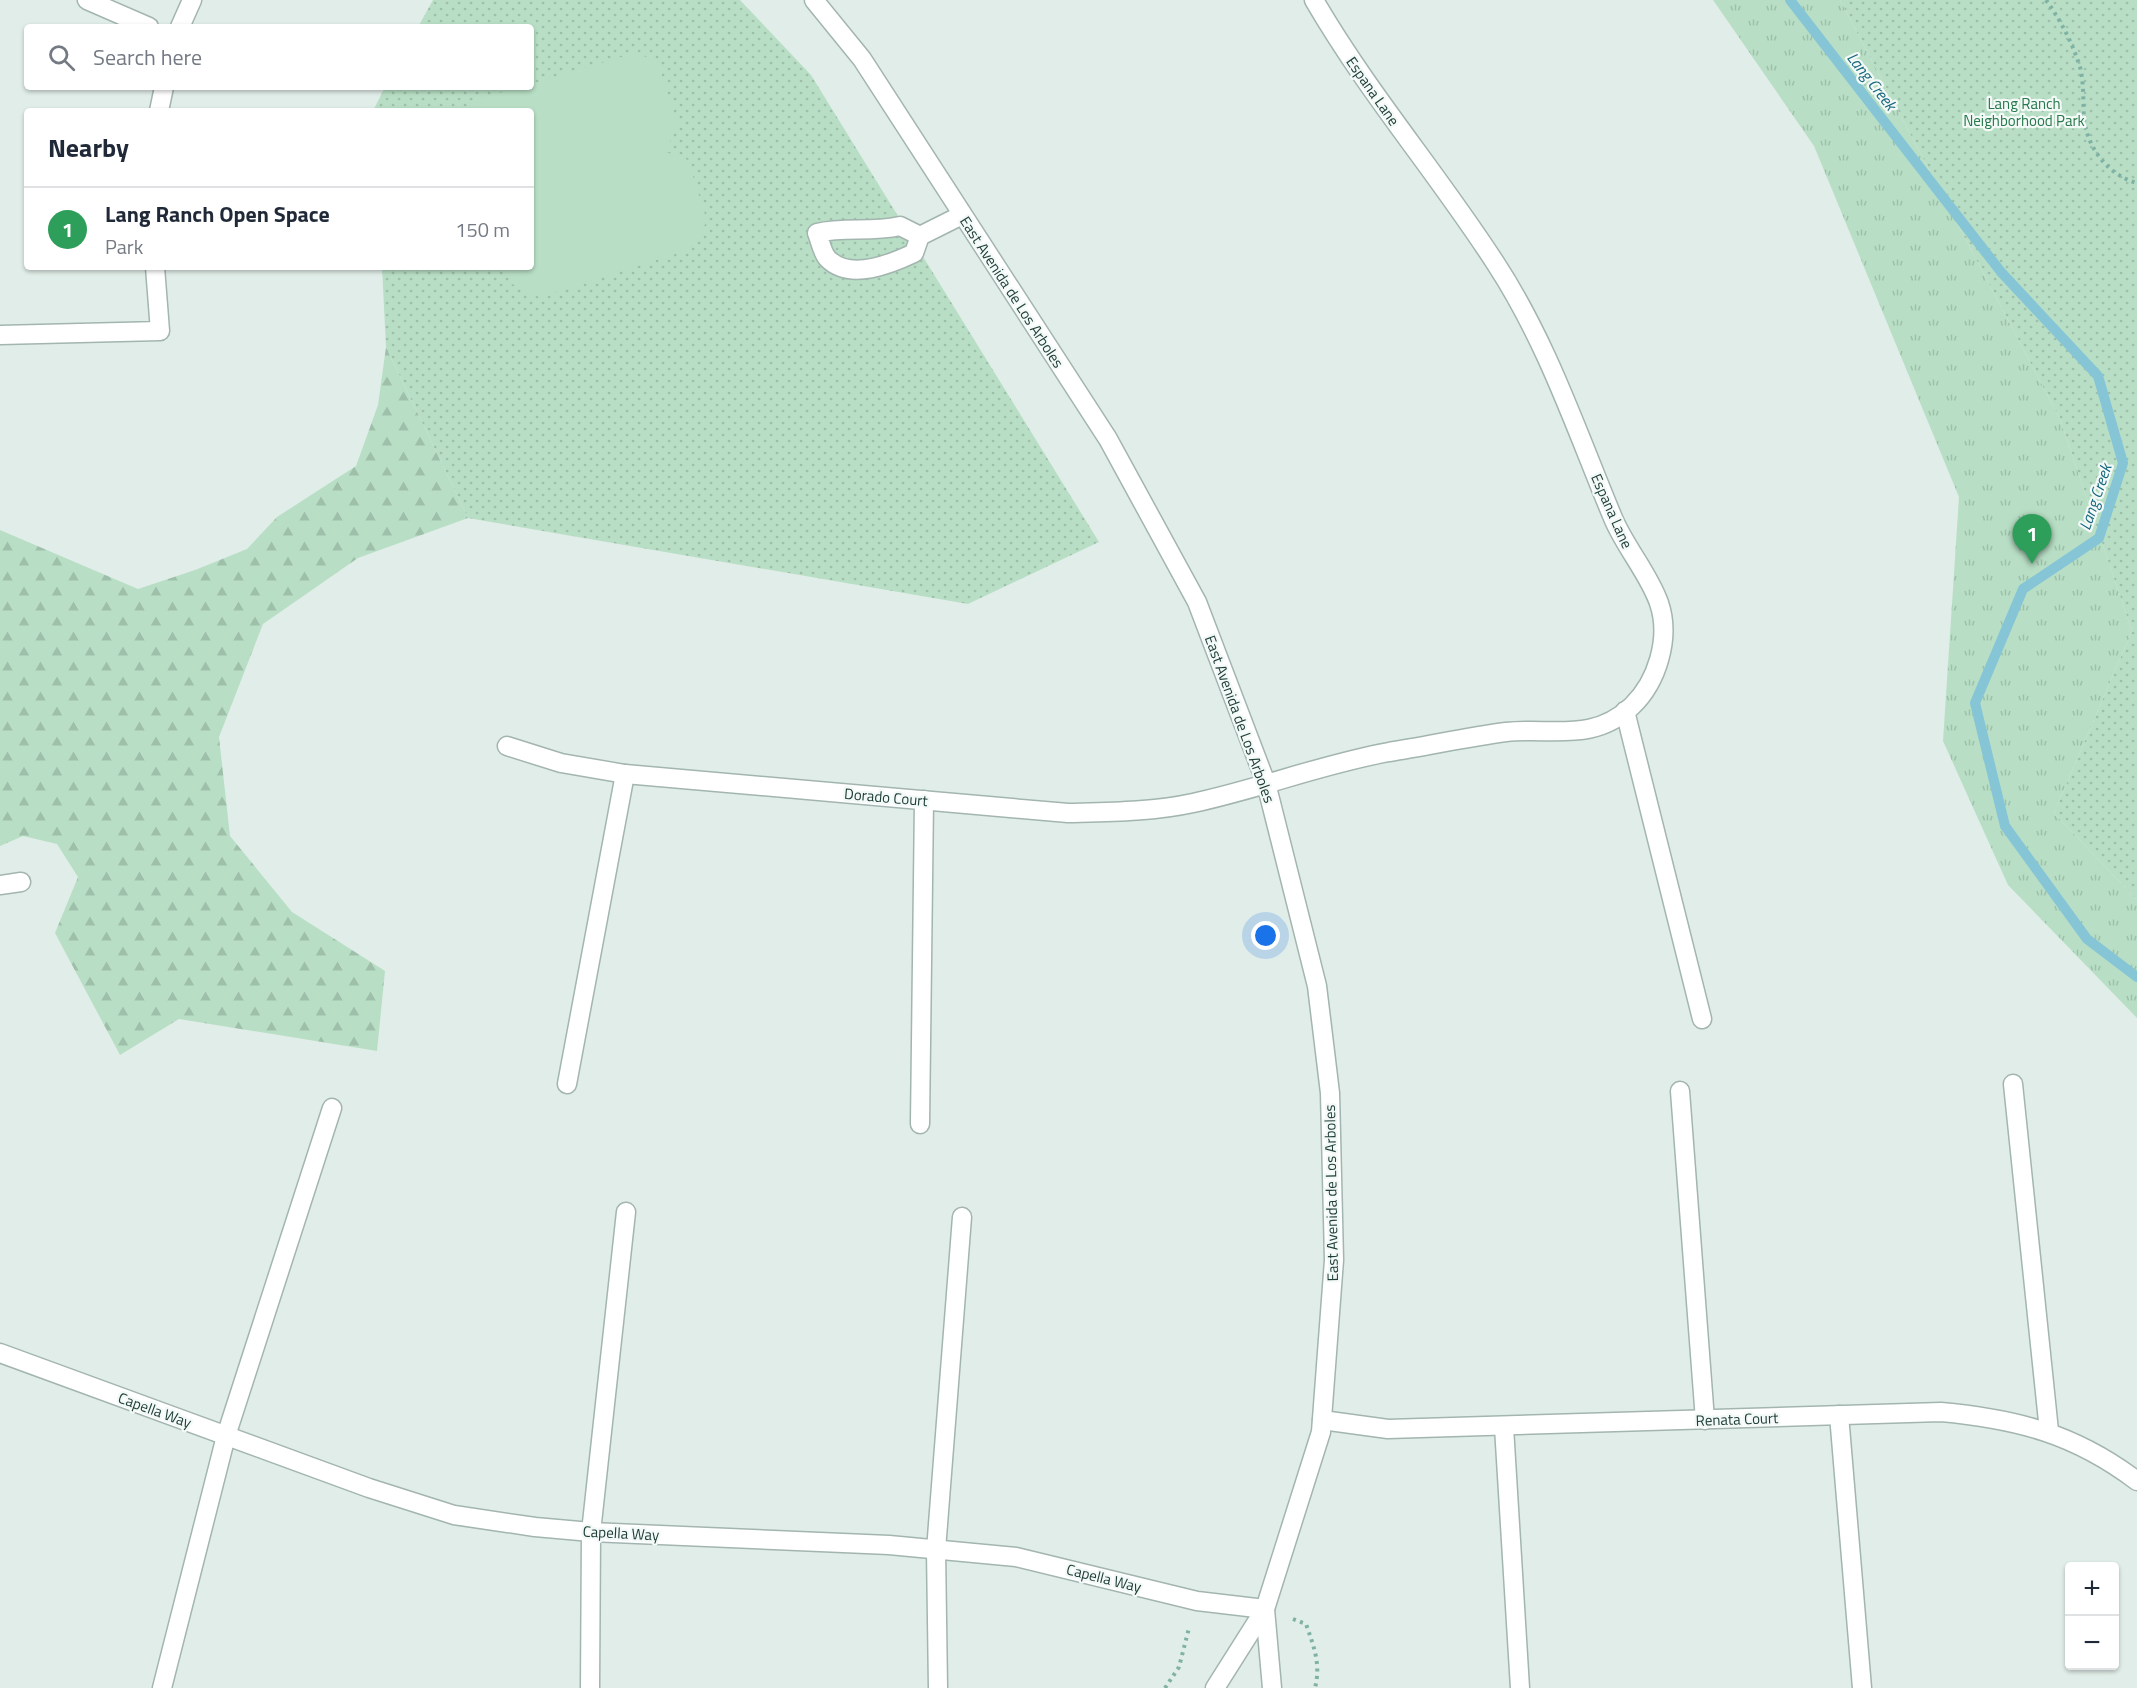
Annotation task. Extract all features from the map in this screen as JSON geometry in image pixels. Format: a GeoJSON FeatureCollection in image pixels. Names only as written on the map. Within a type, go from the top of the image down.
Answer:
{"type":"FeatureCollection","features":[{"type":"Feature","properties":{"kind":"street"},"geometry":{"type":"LineString","coordinates":[[87,0],[142,24]]}},
{"type":"Feature","properties":{"kind":"street"},"geometry":{"type":"LineString","coordinates":[[181,24],[192,0]]}},
{"type":"Feature","properties":{"kind":"street","name":"East Avenida de Los Arboles"},"geometry":{"type":"LineString","coordinates":[[814,0],[862,59],[1108,439],[1197,602],[1266,783],[1317,986],[1330,1093],[1334,1260],[1321,1432],[1265,1609],[1215,1688]]}},
{"type":"Feature","properties":{"kind":"street","name":"Espana Lane"},"geometry":{"type":"LineString","coordinates":[[1266,783],[1353,758],[1509,732],[1582,732],[1609,722],[1625,711],[1647,687],[1660,658],[1664,627],[1659,603],[1620,534],[1532,326],[1497,264],[1339,44],[1314,0]]}},
{"type":"Feature","properties":{"kind":"street"},"geometry":{"type":"LineString","coordinates":[[160,108],[163,90]]}},
{"type":"Feature","properties":{"kind":"street"},"geometry":{"type":"LineString","coordinates":[[920,236],[900,226],[878,231],[840,227],[817,232],[827,258],[840,266],[865,270],[886,266],[914,254],[920,236],[962,215]]}},
{"type":"Feature","properties":{"kind":"street"},"geometry":{"type":"LineString","coordinates":[[0,335],[160,331],[155,270]]}},
{"type":"Feature","properties":{"kind":"street"},"geometry":{"type":"LineString","coordinates":[[1625,711],[1702,1019]]}},
{"type":"Feature","properties":{"kind":"street","name":"Dorado Court"},"geometry":{"type":"LineString","coordinates":[[507,746],[561,763],[625,774],[1068,813],[1122,812],[1191,804],[1266,783]]}},
{"type":"Feature","properties":{"kind":"street"},"geometry":{"type":"LineString","coordinates":[[567,1084],[625,774]]}},
{"type":"Feature","properties":{"kind":"street"},"geometry":{"type":"LineString","coordinates":[[920,1124],[924,800]]}},
{"type":"Feature","properties":{"kind":"street"},"geometry":{"type":"LineString","coordinates":[[0,885],[21,882]]}},
{"type":"Feature","properties":{"kind":"street"},"geometry":{"type":"LineString","coordinates":[[2013,1084],[2049,1431]]}},
{"type":"Feature","properties":{"kind":"street"},"geometry":{"type":"LineString","coordinates":[[1680,1091],[1705,1420]]}},
{"type":"Feature","properties":{"kind":"street"},"geometry":{"type":"LineString","coordinates":[[162,1688],[225,1436],[332,1108]]}},
{"type":"Feature","properties":{"kind":"street"},"geometry":{"type":"LineString","coordinates":[[590,1688],[591,1532],[626,1212]]}},
{"type":"Feature","properties":{"kind":"street"},"geometry":{"type":"LineString","coordinates":[[938,1688],[936,1550],[962,1217]]}},
{"type":"Feature","properties":{"kind":"street","name":"Capella Way"},"geometry":{"type":"LineString","coordinates":[[0,1353],[225,1436],[454,1515],[535,1527],[591,1532],[936,1550],[1016,1557],[1197,1601],[1265,1609]]}},
{"type":"Feature","properties":{"kind":"street","name":"Renata Court"},"geometry":{"type":"LineString","coordinates":[[1322,1420],[1388,1429],[1941,1412],[1991,1416],[2049,1431],[2113,1463],[2137,1480]]}},
{"type":"Feature","properties":{"kind":"street"},"geometry":{"type":"LineString","coordinates":[[1839,1415],[1862,1688]]}},
{"type":"Feature","properties":{"kind":"street"},"geometry":{"type":"LineString","coordinates":[[1504,1427],[1520,1688]]}},
{"type":"Feature","properties":{"kind":"street","name":"East Avenida de Los Arboles"},"geometry":{"type":"LineString","coordinates":[[1265,1609],[1272,1688]]}},
{"type":"Feature","properties":{"kind":"path"},"geometry":{"type":"LineString","coordinates":[[2046,0],[2062,21],[2080,68],[2085,121],[2091,143],[2097,154],[2115,173],[2137,183]]}},
{"type":"Feature","properties":{"kind":"path"},"geometry":{"type":"LineString","coordinates":[[1165,1688],[1173,1680],[1179,1667],[1197,1601]]}},
{"type":"Feature","properties":{"kind":"path"},"geometry":{"type":"LineString","coordinates":[[1265,1609],[1306,1624],[1316,1648],[1319,1666],[1315,1688]]}},
{"type":"Feature","properties":{"kind":"green space"},"geometry":{"type":"Polygon","coordinates":[[[433,0],[740,0],[811,75],[1099,542],[968,604],[468,518],[386,347],[382,270],[534,270],[534,108],[374,108],[384,90],[534,90],[534,24],[420,24],[433,0]]]}},
{"type":"Feature","properties":{"kind":"green space"},"geometry":{"type":"Polygon","coordinates":[[[1713,0],[1840,0],[2060,419],[2132,631],[2054,813],[2137,900],[2137,1018],[2008,885],[1943,741],[1959,497],[1814,146],[1713,0]]]}},
{"type":"Feature","properties":{"kind":"green space","name":"Lang Ranch Neighborhood Park"},"geometry":{"type":"Polygon","coordinates":[[[1840,0],[2137,0],[2137,900],[2054,813],[2132,631],[2060,419],[1840,0]]]}},
{"type":"Feature","properties":{"kind":"green space"},"geometry":{"type":"Polygon","coordinates":[[[635,53],[657,61],[677,122],[666,152],[688,160],[707,221],[691,249],[539,297],[512,284],[509,270],[534,270],[534,108],[472,108],[476,100],[510,90],[534,90],[534,83],[635,53]]]}},
{"type":"Feature","properties":{"kind":"green space"},"geometry":{"type":"Polygon","coordinates":[[[386,347],[468,518],[358,558],[263,624],[219,737],[230,836],[292,912],[385,971],[377,1051],[179,1019],[120,1055],[55,933],[78,877],[57,844],[23,836],[0,846],[0,530],[138,589],[195,570],[247,549],[277,517],[356,466],[378,405],[386,347]]]}},
{"type":"Feature","properties":{"kind":"waterway","name":"Lang Creek"},"geometry":{"type":"LineString","coordinates":[[1790,0],[2001,272],[2098,376],[2123,463],[2099,538],[2023,589],[1975,703],[2005,826],[2087,939],[2137,977]]}},
{"type":"Feature","properties":{"kind":"place","name":"Lang Ranch Open Space"},"geometry":{"type":"Point","coordinates":[2032,564]}}]}
